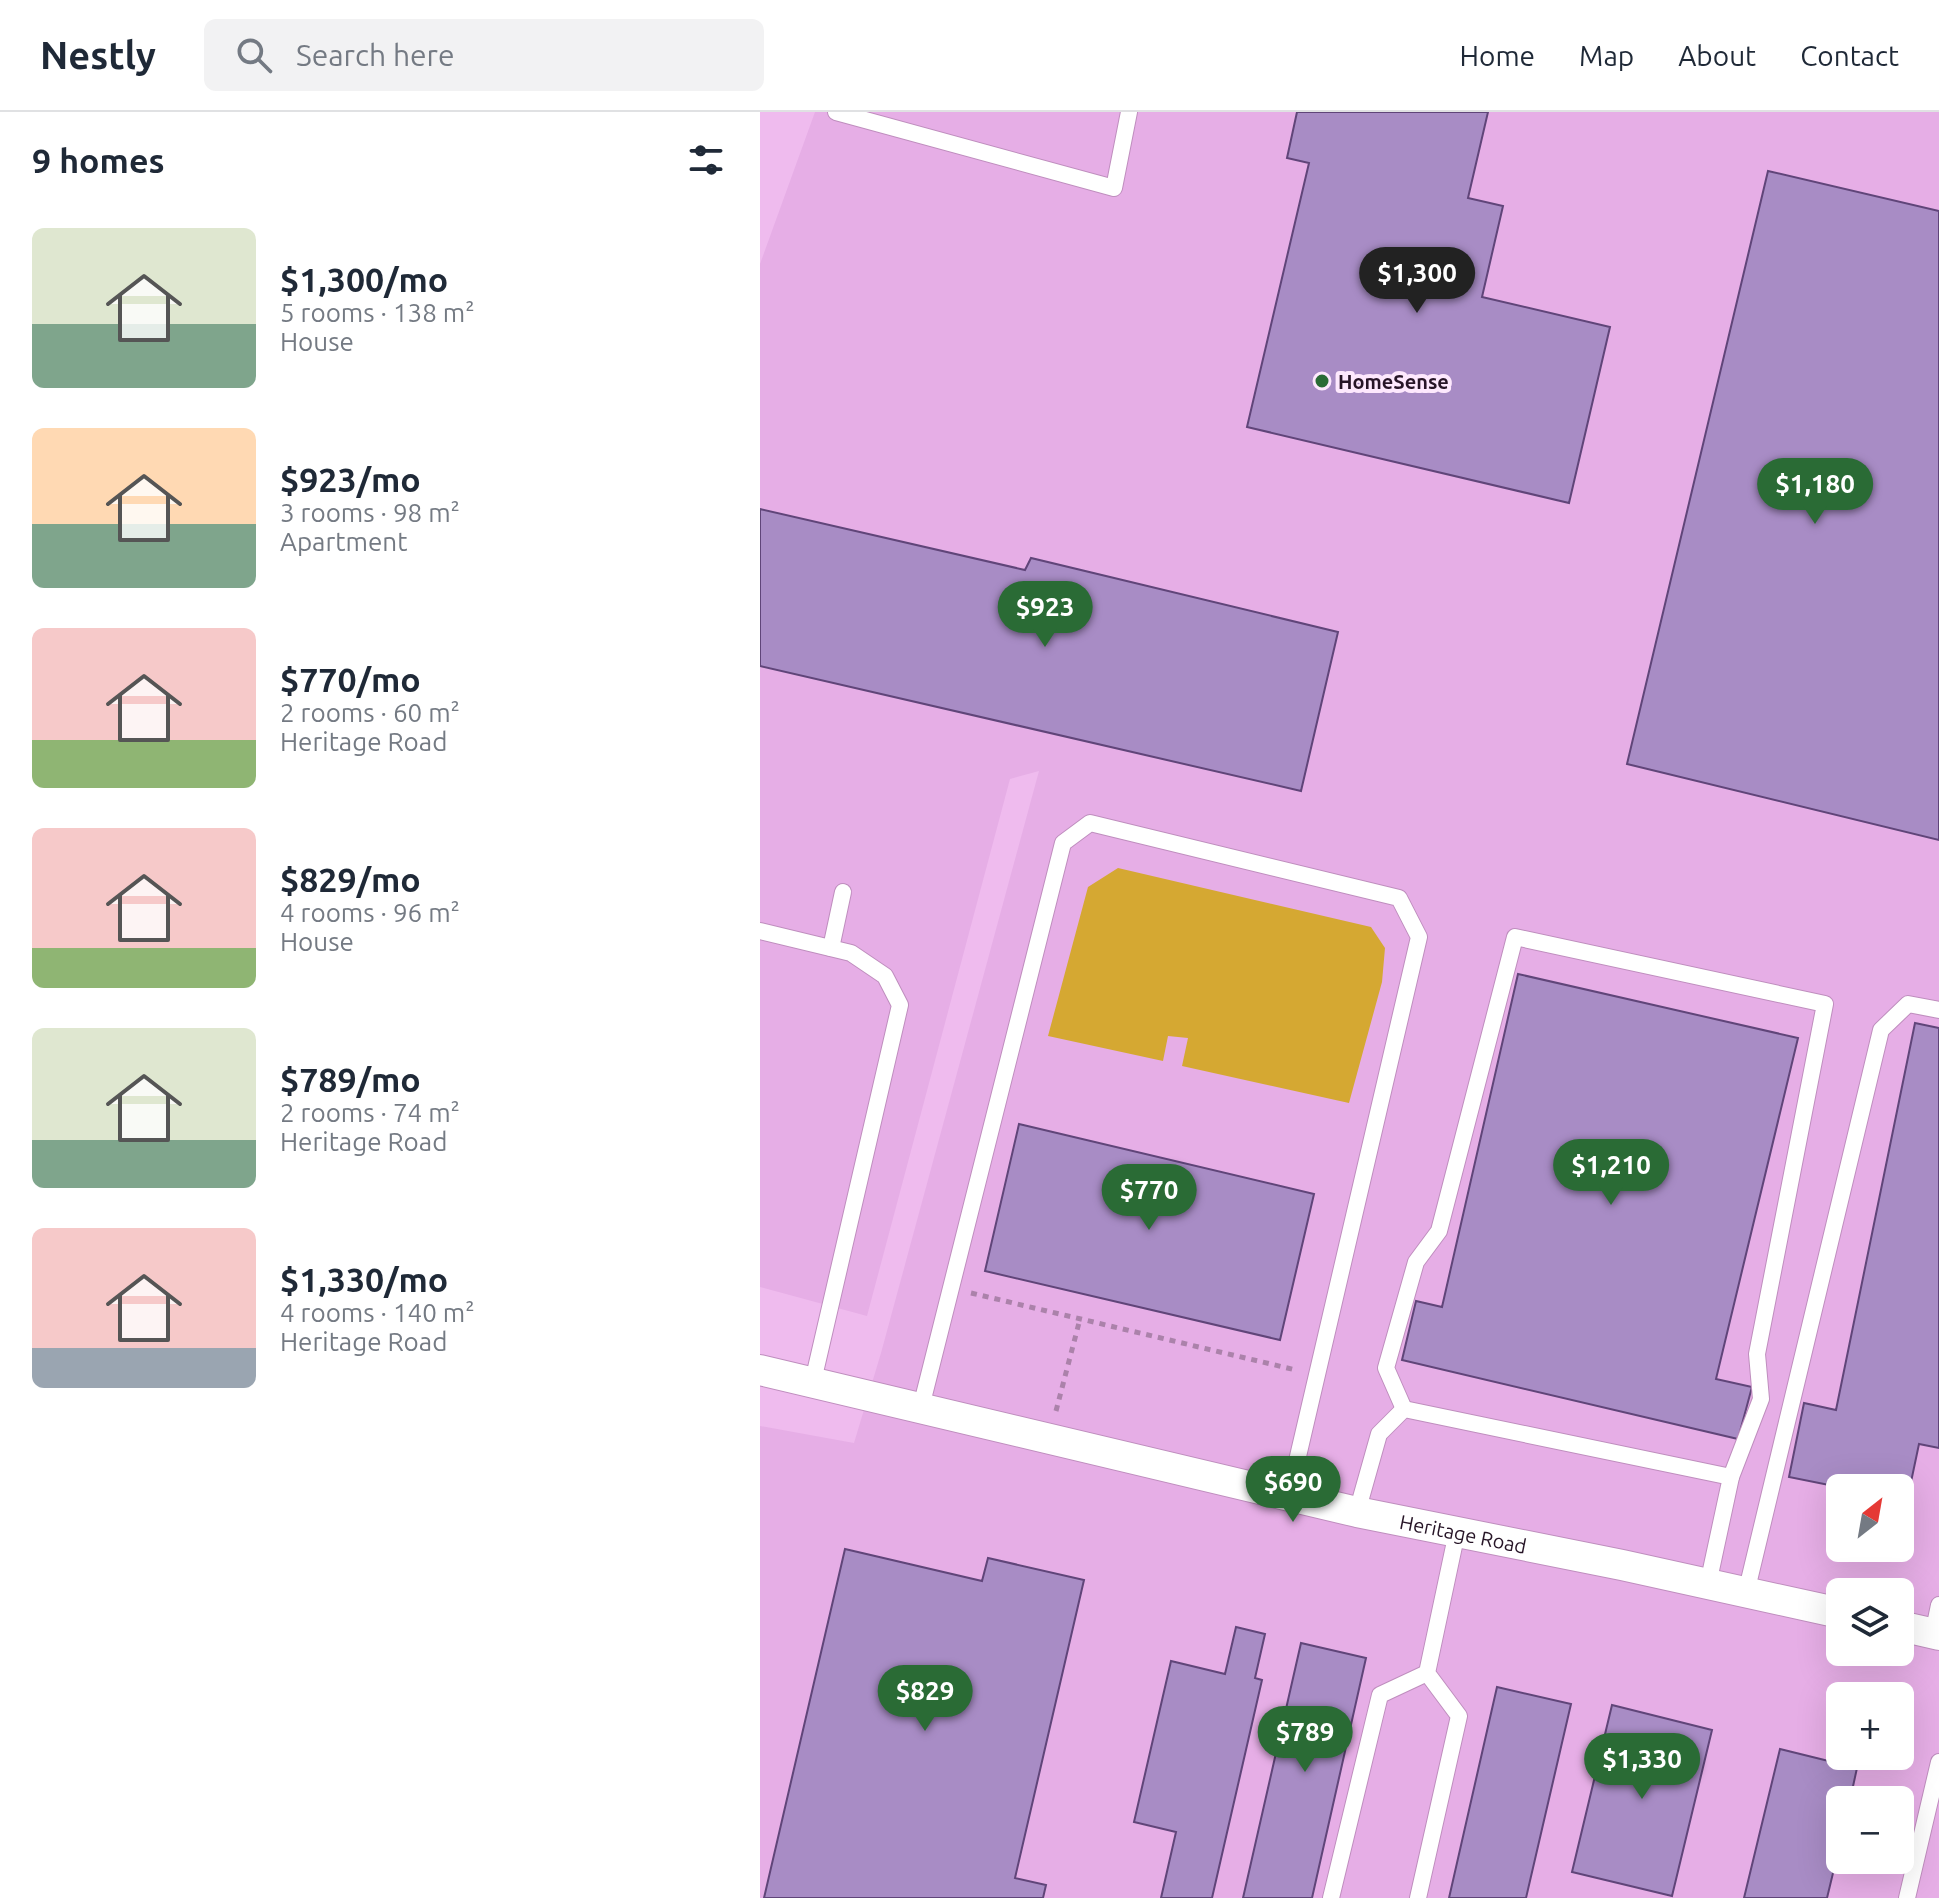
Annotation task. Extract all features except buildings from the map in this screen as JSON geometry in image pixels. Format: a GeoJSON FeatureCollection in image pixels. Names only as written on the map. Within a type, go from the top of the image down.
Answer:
{"type":"FeatureCollection","features":[{"type":"Feature","properties":{"kind":"street","name":"Heritage Road"},"geometry":{"type":"LineString","coordinates":[[760,1370],[1357,1512],[1826,1610]]}},
{"type":"Feature","properties":{"kind":"street"},"geometry":{"type":"LineString","coordinates":[[1914,1625],[1937,1624]]}},
{"type":"Feature","properties":{"kind":"lane"},"geometry":{"type":"LineString","coordinates":[[836,112],[1114,188],[1129,112]]}},
{"type":"Feature","properties":{"kind":"lane"},"geometry":{"type":"LineString","coordinates":[[921,1407],[1063,843],[1090,823],[1399,898],[1419,937],[1289,1495]]}},
{"type":"Feature","properties":{"kind":"lane"},"geometry":{"type":"LineString","coordinates":[[831,948],[843,892]]}},
{"type":"Feature","properties":{"kind":"lane"},"geometry":{"type":"LineString","coordinates":[[760,931],[851,953],[885,976],[900,1005],[813,1381]]}},
{"type":"Feature","properties":{"kind":"lane"},"geometry":{"type":"LineString","coordinates":[[1404,1409],[1386,1368],[1416,1262],[1439,1231],[1515,937],[1825,1004],[1757,1354],[1761,1399],[1731,1477],[1708,1584]]}},
{"type":"Feature","properties":{"kind":"lane"},"geometry":{"type":"LineString","coordinates":[[1746,1593],[1881,1030],[1908,1004],[1939,1010]]}},
{"type":"Feature","properties":{"kind":"lane"},"geometry":{"type":"LineString","coordinates":[[1404,1409],[1731,1477]]}},
{"type":"Feature","properties":{"kind":"lane"},"geometry":{"type":"LineString","coordinates":[[1357,1512],[1379,1434],[1404,1409]]}},
{"type":"Feature","properties":{"kind":"lane"},"geometry":{"type":"LineString","coordinates":[[1418,1898],[1459,1716],[1427,1673],[1457,1532]]}},
{"type":"Feature","properties":{"kind":"lane"},"geometry":{"type":"LineString","coordinates":[[1331,1898],[1380,1695],[1427,1673]]}},
{"type":"Feature","properties":{"kind":"lane"},"geometry":{"type":"LineString","coordinates":[[1907,1898],[1939,1762]]}},
{"type":"Feature","properties":{"kind":"path"},"geometry":{"type":"LineString","coordinates":[[951,1288],[1317,1375]]}},
{"type":"Feature","properties":{"kind":"path"},"geometry":{"type":"LineString","coordinates":[[1050,1438],[1080,1319]]}},
{"type":"Feature","properties":{"kind":"shaded area"},"geometry":{"type":"Polygon","coordinates":[[[815,112],[1939,112],[1939,1898],[760,1898],[760,1426],[854,1443],[1039,771],[1010,779],[867,1316],[760,1287],[760,264],[815,112]]]}},
{"type":"Feature","properties":{"kind":"shaded area"},"geometry":{"type":"Polygon","coordinates":[[[1118,868],[1371,927],[1385,948],[1382,982],[1349,1103],[1182,1066],[1188,1038],[1168,1036],[1163,1061],[1048,1036],[1088,887],[1118,868]]]}},
{"type":"Feature","properties":{"kind":"place","name":"HomeSense"},"geometry":{"type":"Point","coordinates":[1322,381]}}]}
